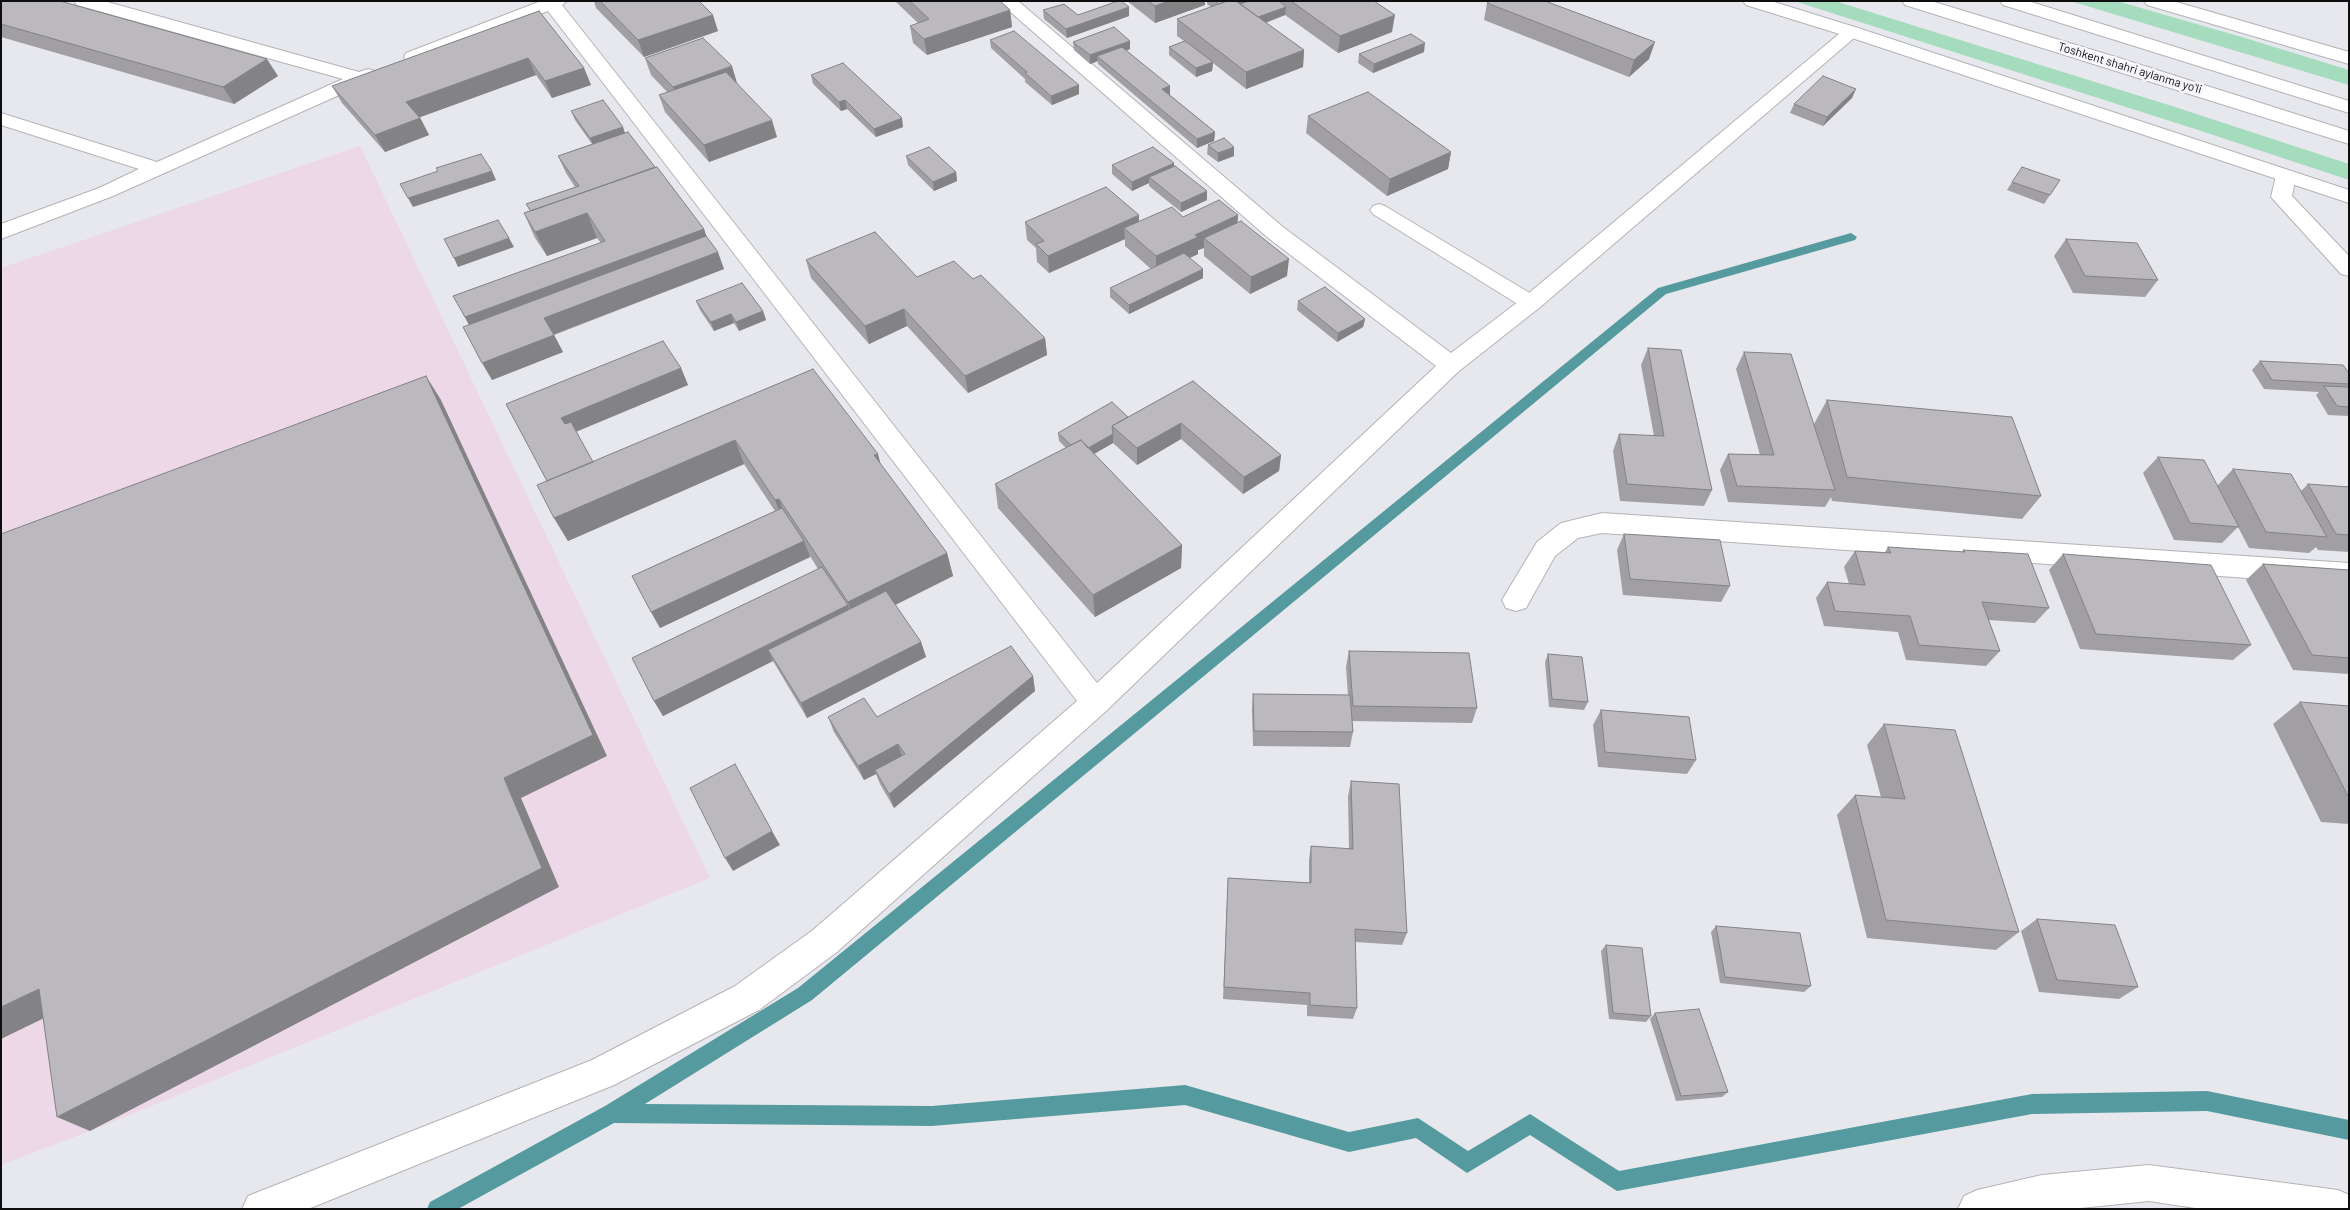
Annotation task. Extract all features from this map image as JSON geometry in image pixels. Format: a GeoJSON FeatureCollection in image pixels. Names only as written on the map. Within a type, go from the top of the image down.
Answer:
{"type":"FeatureCollection","features":[{"type":"Feature","properties":{"kind":"main road"},"geometry":{"type":"LineString","coordinates":[[83,1],[360,78]]}},
{"type":"Feature","properties":{"kind":"main road"},"geometry":{"type":"LineString","coordinates":[[1007,1],[1275,232],[1451,365]]}},
{"type":"Feature","properties":{"kind":"main road"},"geometry":{"type":"LineString","coordinates":[[1752,1],[1852,32],[2349,197]]}},
{"type":"Feature","properties":{"kind":"main road","name":"Toshkent shahri aylanma yoʻli"},"geometry":{"type":"LineString","coordinates":[[1911,1],[2112,62],[2349,138]]}},
{"type":"Feature","properties":{"kind":"main road","name":"Toshkent shahri aylanma yoʻli"},"geometry":{"type":"LineString","coordinates":[[2009,1],[2349,107]]}},
{"type":"Feature","properties":{"kind":"main road"},"geometry":{"type":"LineString","coordinates":[[2153,1],[2349,58]]}},
{"type":"Feature","properties":{"kind":"main road"},"geometry":{"type":"LineString","coordinates":[[1,232],[106,192],[360,78],[555,2],[1095,703]]}},
{"type":"Feature","properties":{"kind":"main road"},"geometry":{"type":"LineString","coordinates":[[262,1209],[602,1073],[747,998],[825,941],[1095,703],[1451,365],[1531,303],[1852,32]]}},
{"type":"Feature","properties":{"kind":"main road"},"geometry":{"type":"LineString","coordinates":[[1,119],[159,169]]}},
{"type":"Feature","properties":{"kind":"main road"},"geometry":{"type":"LineString","coordinates":[[2286,176],[2281,197],[2349,269]]}},
{"type":"Feature","properties":{"kind":"main road"},"geometry":{"type":"LineString","coordinates":[[1516,600],[1546,549],[1570,530],[1602,524],[2349,574]]}},
{"type":"Feature","properties":{"kind":"main road"},"geometry":{"type":"LineString","coordinates":[[1976,1209],[2042,1193],[2149,1183],[2338,1209]]}},
{"type":"Feature","properties":{"kind":"lane"},"geometry":{"type":"LineString","coordinates":[[1380,210],[1531,303]]}},
{"type":"Feature","properties":{"kind":"shaded area"},"geometry":{"type":"Polygon","coordinates":[[[360,146],[710,878],[90,1131],[1,1165],[1,268],[360,146]]]}},
{"type":"Feature","properties":{"kind":"green space"},"geometry":{"type":"Polygon","coordinates":[[[1794,1],[1835,1],[2172,106],[2349,164],[2349,180],[2192,128],[1794,1]]]}},
{"type":"Feature","properties":{"kind":"green space"},"geometry":{"type":"Polygon","coordinates":[[[2070,1],[2117,1],[2245,38],[2349,70],[2349,85],[2070,1]]]}},
{"type":"Feature","properties":{"kind":"building"},"geometry":{"type":"Polygon","coordinates":[[[1,1],[60,1],[267,59],[223,87],[1,24],[1,1]]]}},
{"type":"Feature","properties":{"kind":"building"},"geometry":{"type":"Polygon","coordinates":[[[600,1],[699,1],[713,15],[638,40],[600,1]]]}},
{"type":"Feature","properties":{"kind":"building"},"geometry":{"type":"Polygon","coordinates":[[[910,1],[1000,1],[1010,10],[924,39],[910,26],[929,19],[910,1]]]}},
{"type":"Feature","properties":{"kind":"building"},"geometry":{"type":"Polygon","coordinates":[[[1118,1],[1129,7],[1066,29],[1043,10],[1064,4],[1078,15],[1118,1]]]}},
{"type":"Feature","properties":{"kind":"building"},"geometry":{"type":"Polygon","coordinates":[[[1148,1],[1169,1],[1155,6],[1148,1]]]}},
{"type":"Feature","properties":{"kind":"building"},"geometry":{"type":"Polygon","coordinates":[[[1215,1],[1227,1],[1219,4],[1215,1]]]}},
{"type":"Feature","properties":{"kind":"building"},"geometry":{"type":"Polygon","coordinates":[[[1227,1],[1236,1],[1304,50],[1246,72],[1177,19],[1227,1]]]}},
{"type":"Feature","properties":{"kind":"building"},"geometry":{"type":"Polygon","coordinates":[[[1249,1],[1279,1],[1286,7],[1258,17],[1240,4],[1249,1]]]}},
{"type":"Feature","properties":{"kind":"building"},"geometry":{"type":"Polygon","coordinates":[[[1291,1],[1374,1],[1395,15],[1340,36],[1291,1]]]}},
{"type":"Feature","properties":{"kind":"building"},"geometry":{"type":"Polygon","coordinates":[[[1490,1],[1545,1],[1655,42],[1634,60],[1487,3],[1490,1]]]}},
{"type":"Feature","properties":{"kind":"building"},"geometry":{"type":"Polygon","coordinates":[[[539,11],[584,68],[545,81],[528,58],[406,102],[420,118],[375,135],[332,86],[539,11]]]}},
{"type":"Feature","properties":{"kind":"building"},"geometry":{"type":"Polygon","coordinates":[[[1114,27],[1130,41],[1090,55],[1073,42],[1114,27]]]}},
{"type":"Feature","properties":{"kind":"building"},"geometry":{"type":"Polygon","coordinates":[[[1014,31],[1079,85],[1051,96],[990,40],[1014,31]]]}},
{"type":"Feature","properties":{"kind":"building"},"geometry":{"type":"Polygon","coordinates":[[[1411,34],[1425,43],[1374,64],[1359,54],[1411,34]]]}},
{"type":"Feature","properties":{"kind":"building"},"geometry":{"type":"Polygon","coordinates":[[[703,38],[732,66],[673,87],[645,58],[703,38]]]}},
{"type":"Feature","properties":{"kind":"building"},"geometry":{"type":"Polygon","coordinates":[[[1185,41],[1213,62],[1196,68],[1169,47],[1185,41]]]}},
{"type":"Feature","properties":{"kind":"building"},"geometry":{"type":"Polygon","coordinates":[[[1122,47],[1170,86],[1162,89],[1215,132],[1197,139],[1097,56],[1122,47]]]}},
{"type":"Feature","properties":{"kind":"building"},"geometry":{"type":"Polygon","coordinates":[[[843,63],[902,118],[874,129],[845,100],[839,102],[811,75],[843,63]]]}},
{"type":"Feature","properties":{"kind":"building"},"geometry":{"type":"Polygon","coordinates":[[[726,72],[772,120],[704,145],[659,95],[726,72]]]}},
{"type":"Feature","properties":{"kind":"building"},"geometry":{"type":"Polygon","coordinates":[[[1823,76],[1856,89],[1827,117],[1794,104],[1823,76]]]}},
{"type":"Feature","properties":{"kind":"building"},"geometry":{"type":"Polygon","coordinates":[[[1368,92],[1451,152],[1390,179],[1308,116],[1368,92]]]}},
{"type":"Feature","properties":{"kind":"building"},"geometry":{"type":"Polygon","coordinates":[[[603,100],[623,127],[590,138],[571,111],[603,100]]]}},
{"type":"Feature","properties":{"kind":"building"},"geometry":{"type":"Polygon","coordinates":[[[628,132],[655,167],[531,211],[526,204],[579,186],[558,156],[628,132]]]}},
{"type":"Feature","properties":{"kind":"building"},"geometry":{"type":"Polygon","coordinates":[[[1224,138],[1234,147],[1218,153],[1208,145],[1224,138]]]}},
{"type":"Feature","properties":{"kind":"building"},"geometry":{"type":"Polygon","coordinates":[[[929,147],[956,172],[933,182],[906,156],[929,147]]]}},
{"type":"Feature","properties":{"kind":"building"},"geometry":{"type":"Polygon","coordinates":[[[1153,147],[1174,163],[1132,182],[1112,165],[1153,147]]]}},
{"type":"Feature","properties":{"kind":"building"},"geometry":{"type":"Polygon","coordinates":[[[481,154],[492,171],[408,198],[400,184],[438,171],[436,168],[481,154]]]}},
{"type":"Feature","properties":{"kind":"building"},"geometry":{"type":"Polygon","coordinates":[[[1175,166],[1207,191],[1181,203],[1149,177],[1175,166]]]}},
{"type":"Feature","properties":{"kind":"building"},"geometry":{"type":"Polygon","coordinates":[[[657,167],[704,229],[465,317],[453,296],[605,241],[587,213],[535,232],[524,213],[657,167]]]}},
{"type":"Feature","properties":{"kind":"building"},"geometry":{"type":"Polygon","coordinates":[[[2022,167],[2060,180],[2050,195],[2012,182],[2022,167]]]}},
{"type":"Feature","properties":{"kind":"building"},"geometry":{"type":"Polygon","coordinates":[[[1106,187],[1139,215],[1048,256],[1036,244],[1044,241],[1025,222],[1106,187]]]}},
{"type":"Feature","properties":{"kind":"building"},"geometry":{"type":"Polygon","coordinates":[[[1219,200],[1238,215],[1195,235],[1198,237],[1156,256],[1124,228],[1172,207],[1183,217],[1219,200]]]}},
{"type":"Feature","properties":{"kind":"building"},"geometry":{"type":"Polygon","coordinates":[[[498,220],[509,238],[454,258],[444,239],[498,220]]]}},
{"type":"Feature","properties":{"kind":"building"},"geometry":{"type":"Polygon","coordinates":[[[1241,221],[1289,259],[1251,277],[1204,238],[1241,221]]]}},
{"type":"Feature","properties":{"kind":"building"},"geometry":{"type":"Polygon","coordinates":[[[875,232],[917,277],[954,261],[973,279],[981,275],[1045,338],[965,376],[904,309],[865,326],[806,260],[875,232]]]}},
{"type":"Feature","properties":{"kind":"building"},"geometry":{"type":"Polygon","coordinates":[[[706,236],[718,252],[544,318],[554,335],[482,363],[463,327],[706,236]]]}},
{"type":"Feature","properties":{"kind":"building"},"geometry":{"type":"Polygon","coordinates":[[[2066,239],[2137,243],[2158,280],[2085,276],[2066,239]]]}},
{"type":"Feature","properties":{"kind":"building"},"geometry":{"type":"Polygon","coordinates":[[[1184,253],[1203,269],[1129,305],[1110,288],[1184,253]]]}},
{"type":"Feature","properties":{"kind":"building"},"geometry":{"type":"Polygon","coordinates":[[[742,283],[763,311],[736,322],[731,314],[711,322],[696,301],[742,283]]]}},
{"type":"Feature","properties":{"kind":"building"},"geometry":{"type":"Polygon","coordinates":[[[1325,287],[1365,319],[1338,333],[1298,301],[1325,287]]]}},
{"type":"Feature","properties":{"kind":"building"},"geometry":{"type":"Polygon","coordinates":[[[663,341],[681,368],[561,418],[565,424],[571,422],[593,462],[547,481],[506,404],[663,341]]]}},
{"type":"Feature","properties":{"kind":"building"},"geometry":{"type":"Polygon","coordinates":[[[1648,348],[1681,350],[1712,490],[1627,484],[1619,434],[1664,436],[1648,348]]]}},
{"type":"Feature","properties":{"kind":"building"},"geometry":{"type":"Polygon","coordinates":[[[1744,352],[1791,354],[1835,490],[1737,486],[1728,454],[1774,455],[1744,352]]]}},
{"type":"Feature","properties":{"kind":"building"},"geometry":{"type":"Polygon","coordinates":[[[2260,361],[2343,365],[2349,373],[2349,384],[2272,380],[2260,361]]]}},
{"type":"Feature","properties":{"kind":"building"},"geometry":{"type":"Polygon","coordinates":[[[813,369],[878,454],[874,455],[947,553],[848,602],[779,499],[775,500],[735,440],[554,518],[537,485],[813,369]]]}},
{"type":"Feature","properties":{"kind":"building"},"geometry":{"type":"Polygon","coordinates":[[[426,376],[593,735],[504,778],[542,868],[57,1117],[39,989],[1,1007],[1,534],[426,376]]]}},
{"type":"Feature","properties":{"kind":"building"},"geometry":{"type":"Polygon","coordinates":[[[1193,381],[1281,455],[1244,477],[1181,423],[1137,448],[1112,426],[1193,381]]]}},
{"type":"Feature","properties":{"kind":"building"},"geometry":{"type":"Polygon","coordinates":[[[2324,386],[2349,387],[2349,407],[2337,406],[2324,386]]]}},
{"type":"Feature","properties":{"kind":"building"},"geometry":{"type":"Polygon","coordinates":[[[1827,400],[2012,417],[2041,496],[1847,477],[1827,400]]]}},
{"type":"Feature","properties":{"kind":"building"},"geometry":{"type":"Polygon","coordinates":[[[1112,402],[1128,417],[1112,426],[1113,434],[1088,448],[1081,440],[1071,445],[1058,433],[1112,402]]]}},
{"type":"Feature","properties":{"kind":"building"},"geometry":{"type":"Polygon","coordinates":[[[1081,440],[1182,545],[1093,595],[995,484],[1081,440]]]}},
{"type":"Feature","properties":{"kind":"building"},"geometry":{"type":"Polygon","coordinates":[[[2158,457],[2204,460],[2239,527],[2190,523],[2158,457]]]}},
{"type":"Feature","properties":{"kind":"building"},"geometry":{"type":"Polygon","coordinates":[[[2233,469],[2291,474],[2327,537],[2266,532],[2233,469]]]}},
{"type":"Feature","properties":{"kind":"building"},"geometry":{"type":"Polygon","coordinates":[[[2308,484],[2349,487],[2349,535],[2336,534],[2308,484]]]}},
{"type":"Feature","properties":{"kind":"building"},"geometry":{"type":"Polygon","coordinates":[[[782,508],[804,541],[651,612],[632,576],[782,508]]]}},
{"type":"Feature","properties":{"kind":"building"},"geometry":{"type":"Polygon","coordinates":[[[1624,534],[1720,540],[1730,586],[1630,579],[1624,534]]]}},
{"type":"Feature","properties":{"kind":"building"},"geometry":{"type":"Polygon","coordinates":[[[1888,547],[2028,554],[2049,608],[1982,602],[2000,651],[1919,645],[1910,616],[1835,611],[1827,582],[1865,585],[1855,551],[1891,553],[1888,547]]]}},
{"type":"Feature","properties":{"kind":"building"},"geometry":{"type":"Polygon","coordinates":[[[2063,554],[2211,565],[2251,645],[2096,634],[2063,554]]]}},
{"type":"Feature","properties":{"kind":"building"},"geometry":{"type":"Polygon","coordinates":[[[2263,564],[2349,570],[2349,658],[2312,655],[2263,564]]]}},
{"type":"Feature","properties":{"kind":"building"},"geometry":{"type":"Polygon","coordinates":[[[822,567],[848,605],[654,701],[632,658],[822,567]]]}},
{"type":"Feature","properties":{"kind":"building"},"geometry":{"type":"Polygon","coordinates":[[[886,591],[921,642],[801,703],[768,650],[886,591]]]}},
{"type":"Feature","properties":{"kind":"building"},"geometry":{"type":"Polygon","coordinates":[[[1011,646],[1033,676],[889,794],[875,770],[905,754],[898,744],[858,766],[828,717],[864,698],[877,717],[1011,646]]]}},
{"type":"Feature","properties":{"kind":"building"},"geometry":{"type":"Polygon","coordinates":[[[1349,651],[1469,653],[1477,708],[1353,706],[1349,651]]]}},
{"type":"Feature","properties":{"kind":"building"},"geometry":{"type":"Polygon","coordinates":[[[1548,654],[1582,657],[1588,702],[1552,699],[1548,654]]]}},
{"type":"Feature","properties":{"kind":"building"},"geometry":{"type":"Polygon","coordinates":[[[1253,694],[1350,695],[1353,732],[1254,731],[1253,694]]]}},
{"type":"Feature","properties":{"kind":"building"},"geometry":{"type":"Polygon","coordinates":[[[2300,702],[2349,706],[2349,798],[2300,702]]]}},
{"type":"Feature","properties":{"kind":"building"},"geometry":{"type":"Polygon","coordinates":[[[1601,710],[1689,717],[1696,760],[1605,752],[1601,710]]]}},
{"type":"Feature","properties":{"kind":"building"},"geometry":{"type":"Polygon","coordinates":[[[1884,724],[1955,730],[2019,932],[1886,920],[1855,795],[1905,799],[1884,724]]]}},
{"type":"Feature","properties":{"kind":"building"},"geometry":{"type":"Polygon","coordinates":[[[735,764],[772,831],[725,858],[690,788],[735,764]]]}},
{"type":"Feature","properties":{"kind":"building"},"geometry":{"type":"Polygon","coordinates":[[[1351,781],[1399,784],[1407,933],[1355,929],[1357,1008],[1310,1005],[1310,993],[1224,987],[1228,878],[1311,883],[1311,846],[1353,849],[1351,781]]]}},
{"type":"Feature","properties":{"kind":"building"},"geometry":{"type":"Polygon","coordinates":[[[2037,919],[2115,925],[2138,987],[2057,980],[2037,919]]]}},
{"type":"Feature","properties":{"kind":"building"},"geometry":{"type":"Polygon","coordinates":[[[1716,926],[1800,933],[1811,986],[1725,977],[1716,926]]]}},
{"type":"Feature","properties":{"kind":"building"},"geometry":{"type":"Polygon","coordinates":[[[1606,945],[1642,948],[1651,1016],[1613,1013],[1606,945]]]}},
{"type":"Feature","properties":{"kind":"building"},"geometry":{"type":"Polygon","coordinates":[[[1699,1009],[1728,1092],[1681,1096],[1655,1013],[1699,1009]]]}},
{"type":"Feature","properties":{"kind":"waterway"},"geometry":{"type":"LineString","coordinates":[[612,1113],[805,994],[1662,291],[1851,237]]}},
{"type":"Feature","properties":{"kind":"waterway"},"geometry":{"type":"LineString","coordinates":[[612,1113],[932,1116],[1185,1095],[1349,1142],[1418,1128],[1467,1163],[1530,1124],[1617,1181],[2032,1104],[2207,1101],[2349,1130]]}},
{"type":"Feature","properties":{"kind":"waterway"},"geometry":{"type":"LineString","coordinates":[[437,1209],[612,1113]]}}]}
